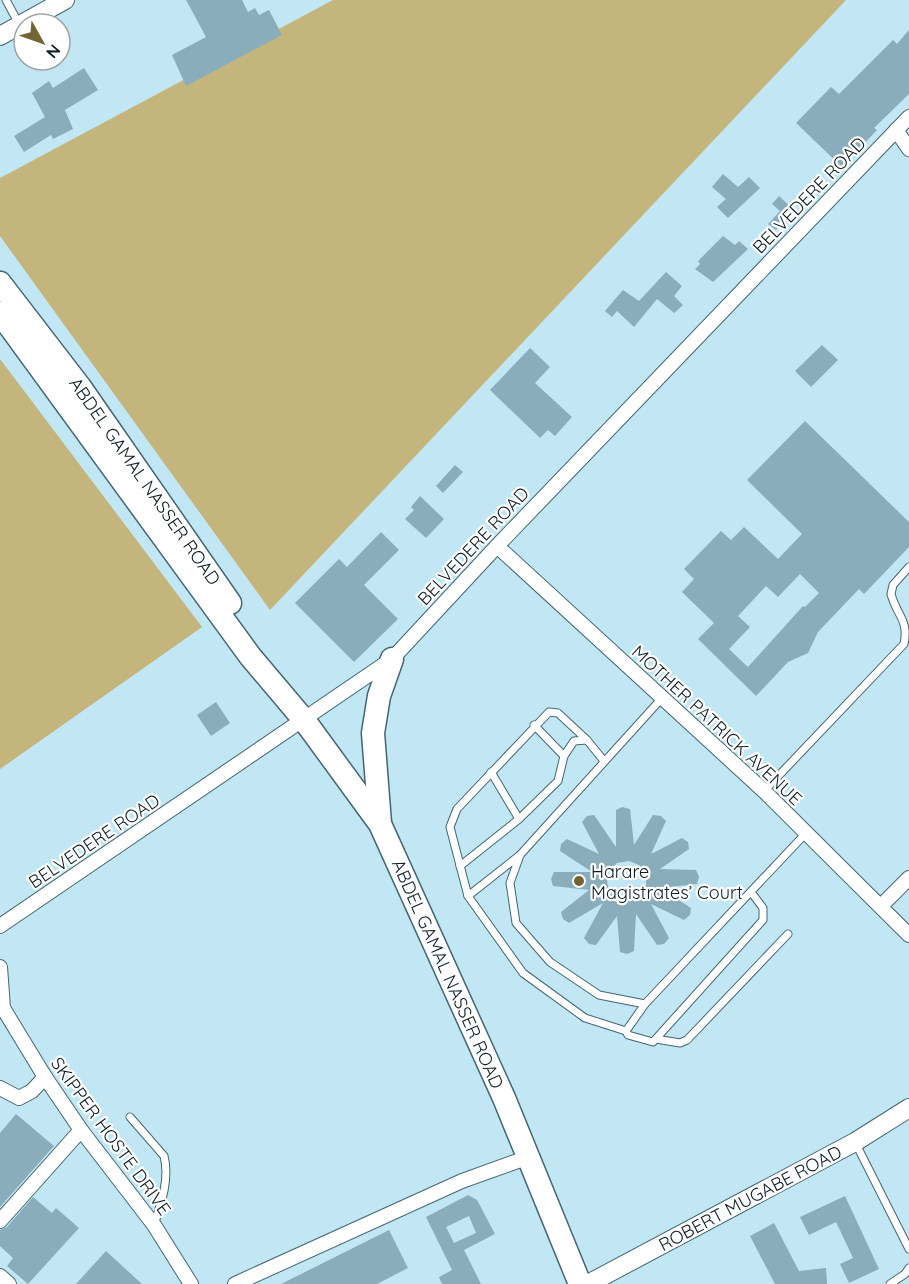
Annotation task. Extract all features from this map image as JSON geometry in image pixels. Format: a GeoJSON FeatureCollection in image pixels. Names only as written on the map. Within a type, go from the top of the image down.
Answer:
{"type":"FeatureCollection","features":[{"type":"Feature","properties":{"kind":"highway","name":"ABDEL GAMAL NASSER ROAD"},"geometry":{"type":"LineString","coordinates":[[0,283],[80,387],[200,557],[260,647],[277,687]]}},
{"type":"Feature","properties":{"kind":"highway","name":"ABDEL GAMAL NASSER ROAD"},"geometry":{"type":"LineString","coordinates":[[0,313],[250,656],[304,720],[380,824],[529,1157],[580,1284]]}},
{"type":"Feature","properties":{"kind":"highway"},"geometry":{"type":"LineString","coordinates":[[380,824],[373,733],[379,696],[392,659]]}},
{"type":"Feature","properties":{"kind":"main road"},"geometry":{"type":"LineString","coordinates":[[42,12],[65,0]]}},
{"type":"Feature","properties":{"kind":"main road","name":"ROBERT MUGABE ROAD"},"geometry":{"type":"LineString","coordinates":[[588,1284],[855,1142],[909,1108]]}},
{"type":"Feature","properties":{"kind":"street","name":"BELVEDERE ROAD"},"geometry":{"type":"LineString","coordinates":[[0,926],[392,659],[497,546],[909,117]]}},
{"type":"Feature","properties":{"kind":"street"},"geometry":{"type":"LineString","coordinates":[[896,130],[909,149]]}},
{"type":"Feature","properties":{"kind":"street","name":"MOTHER PATRICK AVENUE"},"geometry":{"type":"LineString","coordinates":[[497,546],[764,791],[909,935]]}},
{"type":"Feature","properties":{"kind":"street"},"geometry":{"type":"LineString","coordinates":[[881,906],[909,878]]}},
{"type":"Feature","properties":{"kind":"street","name":"SKIPPER HOSTE DRIVE"},"geometry":{"type":"LineString","coordinates":[[0,967],[2,1006],[45,1077],[81,1130],[154,1225],[191,1284]]}},
{"type":"Feature","properties":{"kind":"street"},"geometry":{"type":"LineString","coordinates":[[0,1088],[19,1098],[32,1091],[45,1077]]}},
{"type":"Feature","properties":{"kind":"street"},"geometry":{"type":"LineString","coordinates":[[0,1221],[81,1130]]}},
{"type":"Feature","properties":{"kind":"street"},"geometry":{"type":"LineString","coordinates":[[234,1284],[462,1181],[529,1157]]}},
{"type":"Feature","properties":{"kind":"street"},"geometry":{"type":"LineString","coordinates":[[0,1276],[9,1284]]}},
{"type":"Feature","properties":{"kind":"lane"},"geometry":{"type":"LineString","coordinates":[[764,791],[903,644],[908,635],[909,625],[891,594],[893,585],[909,567]]}},
{"type":"Feature","properties":{"kind":"lane"},"geometry":{"type":"LineString","coordinates":[[468,896],[520,855],[662,698]]}},
{"type":"Feature","properties":{"kind":"lane"},"geometry":{"type":"LineString","coordinates":[[604,761],[587,740],[558,713],[549,712],[534,725],[457,809],[450,827],[468,896],[523,973],[585,1018],[626,1031],[628,1035],[647,1042],[656,1039],[680,1043],[687,1040],[788,934]]}},
{"type":"Feature","properties":{"kind":"lane"},"geometry":{"type":"LineString","coordinates":[[534,725],[564,756]]}},
{"type":"Feature","properties":{"kind":"lane"},"geometry":{"type":"LineString","coordinates":[[460,866],[519,819],[558,781],[564,756],[574,741],[587,740]]}},
{"type":"Feature","properties":{"kind":"lane"},"geometry":{"type":"LineString","coordinates":[[491,772],[519,819]]}},
{"type":"Feature","properties":{"kind":"lane"},"geometry":{"type":"LineString","coordinates":[[626,1031],[645,1004],[807,832]]}},
{"type":"Feature","properties":{"kind":"lane"},"geometry":{"type":"LineString","coordinates":[[520,855],[510,883],[516,922],[550,962],[599,995],[645,1004]]}},
{"type":"Feature","properties":{"kind":"lane"},"geometry":{"type":"LineString","coordinates":[[656,1039],[763,920],[763,908],[751,892]]}},
{"type":"Feature","properties":{"kind":"lane"},"geometry":{"type":"LineString","coordinates":[[130,1117],[164,1156],[166,1163],[164,1191],[154,1225]]}},
{"type":"Feature","properties":{"kind":"lane"},"geometry":{"type":"LineString","coordinates":[[855,1142],[909,1249]]}},
{"type":"Feature","properties":{"kind":"lane"},"geometry":{"type":"LineString","coordinates":[[890,1284],[905,1274],[909,1268]]}},
{"type":"Feature","properties":{"kind":"shaded area"},"geometry":{"type":"Polygon","coordinates":[[[333,0],[846,0],[270,610],[0,236],[0,178],[333,0]]]}},
{"type":"Feature","properties":{"kind":"shaded area"},"geometry":{"type":"Polygon","coordinates":[[[0,359],[202,627],[0,769],[0,359]]]}},
{"type":"Feature","properties":{"kind":"building"},"geometry":{"type":"Polygon","coordinates":[[[186,0],[242,0],[248,12],[255,8],[259,15],[269,10],[282,35],[186,86],[172,55],[206,37],[186,0]]]}},
{"type":"Feature","properties":{"kind":"building"},"geometry":{"type":"Polygon","coordinates":[[[909,30],[909,94],[874,128],[877,130],[842,167],[796,123],[831,87],[839,94],[893,40],[897,44],[909,30]]]}},
{"type":"Feature","properties":{"kind":"building"},"geometry":{"type":"Polygon","coordinates":[[[84,68],[98,90],[65,110],[73,129],[53,139],[51,135],[24,152],[14,136],[45,117],[32,93],[49,81],[53,88],[84,68]]]}},
{"type":"Feature","properties":{"kind":"building"},"geometry":{"type":"Polygon","coordinates":[[[723,174],[738,187],[749,177],[760,188],[728,218],[717,207],[726,199],[712,187],[723,174]]]}},
{"type":"Feature","properties":{"kind":"building"},"geometry":{"type":"Polygon","coordinates":[[[779,196],[794,210],[776,230],[768,224],[780,211],[772,204],[779,196]]]}},
{"type":"Feature","properties":{"kind":"building"},"geometry":{"type":"Polygon","coordinates":[[[723,236],[735,245],[739,241],[748,249],[713,282],[695,269],[700,264],[698,261],[723,236]]]}},
{"type":"Feature","properties":{"kind":"building"},"geometry":{"type":"Polygon","coordinates":[[[666,272],[682,286],[674,296],[683,305],[674,313],[657,299],[634,327],[617,311],[612,317],[605,311],[623,290],[639,301],[666,272]]]}},
{"type":"Feature","properties":{"kind":"building"},"geometry":{"type":"Polygon","coordinates":[[[822,345],[838,360],[811,387],[795,371],[822,345]]]}},
{"type":"Feature","properties":{"kind":"building"},"geometry":{"type":"Polygon","coordinates":[[[530,348],[550,367],[535,383],[572,417],[555,436],[548,430],[540,438],[490,390],[530,348]]]}},
{"type":"Feature","properties":{"kind":"building"},"geometry":{"type":"Polygon","coordinates":[[[805,421],[909,522],[909,547],[864,594],[859,589],[818,632],[808,653],[788,662],[756,696],[698,639],[714,623],[682,592],[694,579],[684,569],[721,531],[731,540],[744,527],[778,559],[802,534],[747,480],[805,421]],[[800,574],[778,597],[766,586],[738,616],[750,627],[729,649],[748,667],[803,606],[805,607],[819,593],[800,574]]]}},
{"type":"Feature","properties":{"kind":"building"},"geometry":{"type":"Polygon","coordinates":[[[455,465],[463,472],[443,493],[436,486],[455,465]]]}},
{"type":"Feature","properties":{"kind":"building"},"geometry":{"type":"Polygon","coordinates":[[[420,496],[444,519],[426,538],[405,519],[414,510],[411,507],[420,496]]]}},
{"type":"Feature","properties":{"kind":"building"},"geometry":{"type":"Polygon","coordinates":[[[381,532],[399,550],[364,585],[398,619],[354,662],[295,603],[339,559],[347,567],[381,532]]]}},
{"type":"Feature","properties":{"kind":"building"},"geometry":{"type":"Polygon","coordinates":[[[216,702],[230,723],[211,736],[197,715],[216,702]]]}},
{"type":"Feature","properties":{"kind":"building","name":"Harare Magistrates’ Court"},"geometry":{"type":"Polygon","coordinates":[[[622,807],[630,809],[634,845],[653,815],[661,816],[666,821],[651,854],[682,838],[688,842],[689,849],[660,869],[696,870],[699,877],[697,884],[660,888],[691,908],[690,915],[684,920],[651,904],[669,938],[664,944],[657,945],[636,914],[634,951],[627,954],[620,952],[617,916],[596,945],[589,944],[584,938],[603,903],[569,923],[563,919],[561,912],[589,890],[553,886],[551,879],[554,872],[592,872],[560,851],[561,844],[567,839],[599,854],[582,822],[587,816],[594,815],[616,847],[616,810],[622,807]],[[629,861],[617,863],[609,871],[607,882],[610,893],[619,900],[631,901],[640,896],[646,886],[646,875],[639,865],[629,861]]]}},
{"type":"Feature","properties":{"kind":"building"},"geometry":{"type":"Polygon","coordinates":[[[16,1114],[54,1146],[0,1207],[0,1133],[16,1114]]]}},
{"type":"Feature","properties":{"kind":"building"},"geometry":{"type":"Polygon","coordinates":[[[468,1195],[477,1200],[495,1234],[464,1250],[481,1284],[442,1284],[439,1277],[452,1270],[426,1217],[468,1195]],[[469,1216],[446,1227],[454,1243],[476,1233],[469,1216]]]}},
{"type":"Feature","properties":{"kind":"building"},"geometry":{"type":"Polygon","coordinates":[[[845,1196],[879,1269],[849,1283],[840,1264],[853,1258],[836,1222],[809,1235],[800,1217],[845,1196]]]}},
{"type":"Feature","properties":{"kind":"building"},"geometry":{"type":"Polygon","coordinates":[[[33,1197],[52,1213],[56,1208],[79,1228],[28,1284],[7,1266],[13,1258],[0,1246],[0,1230],[7,1227],[33,1197]]]}},
{"type":"Feature","properties":{"kind":"building"},"geometry":{"type":"Polygon","coordinates":[[[774,1223],[799,1271],[826,1268],[827,1284],[775,1284],[750,1236],[774,1223]]]}},
{"type":"Feature","properties":{"kind":"building"},"geometry":{"type":"Polygon","coordinates":[[[389,1230],[408,1268],[377,1284],[281,1284],[389,1230]]]}},
{"type":"Feature","properties":{"kind":"building"},"geometry":{"type":"Polygon","coordinates":[[[106,1251],[142,1284],[76,1284],[106,1251]]]}},
{"type":"Feature","properties":{"kind":"place","name":"Harare Magistrates’ Court"},"geometry":{"type":"Point","coordinates":[579,881]}}]}
